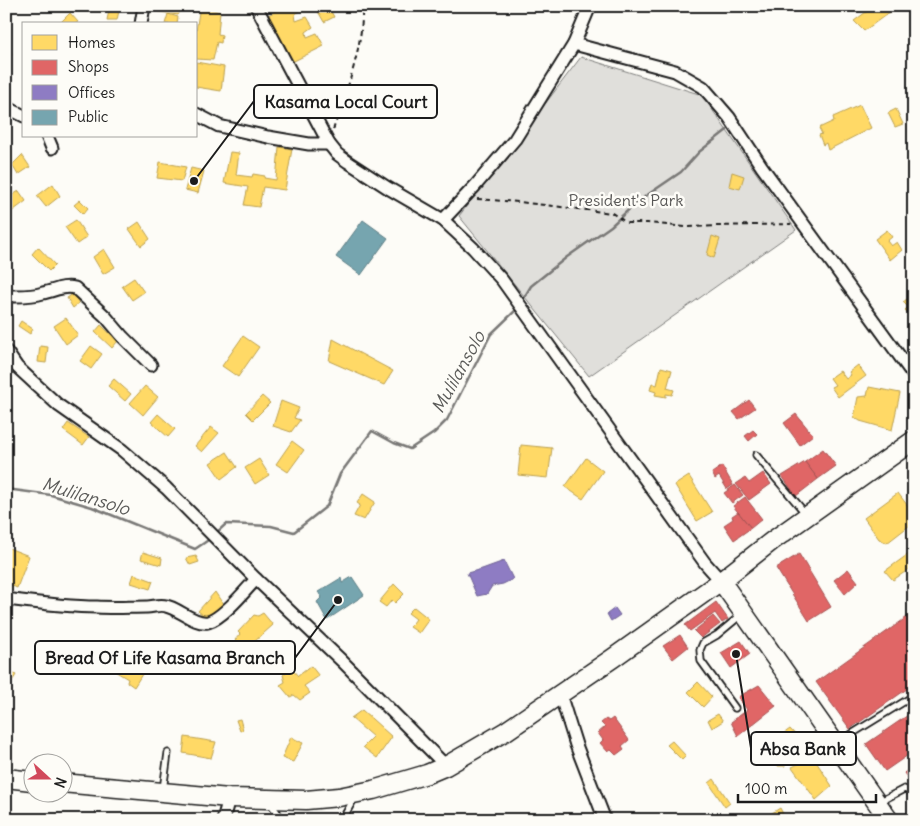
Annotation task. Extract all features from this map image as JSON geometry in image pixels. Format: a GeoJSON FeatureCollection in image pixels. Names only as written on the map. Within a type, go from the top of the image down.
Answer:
{"type":"FeatureCollection","features":[{"type":"Feature","properties":{"kind":"main road"},"geometry":{"type":"LineString","coordinates":[[72,784],[229,798],[306,800],[373,790],[427,774],[446,766],[506,731],[613,658],[914,440]]}},
{"type":"Feature","properties":{"kind":"main road"},"geometry":{"type":"LineString","coordinates":[[721,581],[889,820]]}},
{"type":"Feature","properties":{"kind":"main road"},"geometry":{"type":"LineString","coordinates":[[6,778],[22,780]]}},
{"type":"Feature","properties":{"kind":"street"},"geometry":{"type":"LineString","coordinates":[[141,22],[144,6]]}},
{"type":"Feature","properties":{"kind":"street"},"geometry":{"type":"LineString","coordinates":[[256,6],[329,144],[348,162],[443,220],[473,248],[502,280],[705,563],[721,581]]}},
{"type":"Feature","properties":{"kind":"street"},"geometry":{"type":"LineString","coordinates":[[443,220],[515,139],[574,44],[590,6]]}},
{"type":"Feature","properties":{"kind":"street"},"geometry":{"type":"LineString","coordinates":[[574,44],[675,71],[703,86],[729,117],[762,167],[914,376]]}},
{"type":"Feature","properties":{"kind":"street"},"geometry":{"type":"LineString","coordinates":[[6,107],[22,115]]}},
{"type":"Feature","properties":{"kind":"street"},"geometry":{"type":"LineString","coordinates":[[198,115],[219,126],[309,144],[329,144]]}},
{"type":"Feature","properties":{"kind":"street"},"geometry":{"type":"LineString","coordinates":[[48,138],[52,148]]}},
{"type":"Feature","properties":{"kind":"street"},"geometry":{"type":"LineString","coordinates":[[6,296],[43,294],[68,286],[75,288],[106,317],[151,365]]}},
{"type":"Feature","properties":{"kind":"street"},"geometry":{"type":"LineString","coordinates":[[6,351],[17,367],[58,405],[122,450],[166,488],[446,766]]}},
{"type":"Feature","properties":{"kind":"street"},"geometry":{"type":"LineString","coordinates":[[6,600],[70,606],[150,607],[166,605],[190,618],[207,622],[225,611],[256,579]]}},
{"type":"Feature","properties":{"kind":"street"},"geometry":{"type":"LineString","coordinates":[[560,694],[576,745],[605,820]]}},
{"type":"Feature","properties":{"kind":"street"},"geometry":{"type":"LineString","coordinates":[[223,820],[229,798]]}},
{"type":"Feature","properties":{"kind":"lane"},"geometry":{"type":"LineString","coordinates":[[756,455],[808,515]]}},
{"type":"Feature","properties":{"kind":"lane"},"geometry":{"type":"LineString","coordinates":[[735,708],[701,661],[700,650],[704,643],[743,614]]}},
{"type":"Feature","properties":{"kind":"lane"},"geometry":{"type":"LineString","coordinates":[[835,744],[910,698]]}},
{"type":"Feature","properties":{"kind":"lane"},"geometry":{"type":"LineString","coordinates":[[162,792],[168,753]]}},
{"type":"Feature","properties":{"kind":"lane"},"geometry":{"type":"LineString","coordinates":[[877,803],[904,789],[910,791],[914,796]]}},
{"type":"Feature","properties":{"kind":"lane"},"geometry":{"type":"LineString","coordinates":[[342,820],[357,793]]}},
{"type":"Feature","properties":{"kind":"lane"},"geometry":{"type":"LineString","coordinates":[[267,799],[283,820]]}},
{"type":"Feature","properties":{"kind":"path"},"geometry":{"type":"LineString","coordinates":[[329,144],[355,60],[363,21],[362,6]]}},
{"type":"Feature","properties":{"kind":"path"},"geometry":{"type":"LineString","coordinates":[[466,196],[482,200],[519,202],[612,213],[627,223],[685,227],[803,223]]}},
{"type":"Feature","properties":{"kind":"green space","name":"President's Park"},"geometry":{"type":"Polygon","coordinates":[[[581,57],[702,95],[796,230],[589,376],[459,216],[581,57]]]}},
{"type":"Feature","properties":{"kind":"building: Homes"},"geometry":{"type":"Polygon","coordinates":[[[110,6],[120,6],[117,20],[107,20],[110,6]]]}},
{"type":"Feature","properties":{"kind":"building: Homes"},"geometry":{"type":"Polygon","coordinates":[[[154,6],[184,6],[183,12],[181,10],[178,15],[154,11],[154,6]]]}},
{"type":"Feature","properties":{"kind":"building: Homes"},"geometry":{"type":"Polygon","coordinates":[[[200,6],[220,12],[218,34],[222,35],[221,43],[217,42],[213,60],[198,59],[197,22],[200,6]]]}},
{"type":"Feature","properties":{"kind":"building: Homes"},"geometry":{"type":"Polygon","coordinates":[[[284,6],[301,6],[302,10],[295,14],[296,21],[307,17],[313,27],[306,32],[307,37],[317,33],[324,46],[292,62],[265,17],[284,6]]]}},
{"type":"Feature","properties":{"kind":"building: Homes"},"geometry":{"type":"Polygon","coordinates":[[[315,6],[328,6],[334,17],[324,22],[315,6]]]}},
{"type":"Feature","properties":{"kind":"building: Homes"},"geometry":{"type":"Polygon","coordinates":[[[747,6],[775,6],[774,12],[747,6]]]}},
{"type":"Feature","properties":{"kind":"building: Homes"},"geometry":{"type":"Polygon","coordinates":[[[874,6],[898,6],[864,31],[854,21],[874,6]]]}},
{"type":"Feature","properties":{"kind":"building: Homes"},"geometry":{"type":"Polygon","coordinates":[[[70,13],[78,22],[61,22],[70,13]]]}},
{"type":"Feature","properties":{"kind":"building: Homes"},"geometry":{"type":"Polygon","coordinates":[[[168,14],[178,17],[177,22],[166,22],[168,14]]]}},
{"type":"Feature","properties":{"kind":"building: Homes"},"geometry":{"type":"Polygon","coordinates":[[[6,42],[12,54],[6,58],[6,42]]]}},
{"type":"Feature","properties":{"kind":"building: Homes"},"geometry":{"type":"Polygon","coordinates":[[[198,62],[224,67],[221,91],[198,87],[198,62]]]}},
{"type":"Feature","properties":{"kind":"building: Homes"},"geometry":{"type":"Polygon","coordinates":[[[860,105],[871,128],[828,150],[826,143],[823,145],[819,135],[822,134],[819,128],[834,121],[833,117],[860,105]]]}},
{"type":"Feature","properties":{"kind":"building: Homes"},"geometry":{"type":"Polygon","coordinates":[[[896,109],[903,124],[895,127],[888,113],[896,109]]]}},
{"type":"Feature","properties":{"kind":"building: Homes"},"geometry":{"type":"Polygon","coordinates":[[[279,147],[292,149],[285,190],[263,187],[259,207],[244,205],[248,187],[224,183],[230,152],[239,153],[236,175],[252,177],[253,174],[276,180],[279,147]]]}},
{"type":"Feature","properties":{"kind":"building: Homes"},"geometry":{"type":"Polygon","coordinates":[[[22,155],[30,167],[18,175],[12,165],[22,155]]]}},
{"type":"Feature","properties":{"kind":"building: Homes"},"geometry":{"type":"Polygon","coordinates":[[[160,162],[186,167],[182,181],[157,178],[160,162]]]}},
{"type":"Feature","properties":{"kind":"building: Homes"},"geometry":{"type":"Polygon","coordinates":[[[191,168],[204,171],[198,193],[185,190],[191,168]]]}},
{"type":"Feature","properties":{"kind":"building: Homes"},"geometry":{"type":"Polygon","coordinates":[[[732,172],[744,176],[740,189],[729,186],[732,172]]]}},
{"type":"Feature","properties":{"kind":"building: Homes"},"geometry":{"type":"Polygon","coordinates":[[[53,184],[60,196],[46,207],[37,196],[53,184]]]}},
{"type":"Feature","properties":{"kind":"building: Homes"},"geometry":{"type":"Polygon","coordinates":[[[19,191],[26,201],[10,213],[6,205],[6,199],[19,191]]]}},
{"type":"Feature","properties":{"kind":"building: Homes"},"geometry":{"type":"Polygon","coordinates":[[[80,200],[88,208],[83,214],[74,205],[80,200]]]}},
{"type":"Feature","properties":{"kind":"building: Homes"},"geometry":{"type":"Polygon","coordinates":[[[76,220],[87,237],[77,244],[65,227],[76,220]]]}},
{"type":"Feature","properties":{"kind":"building: Homes"},"geometry":{"type":"Polygon","coordinates":[[[139,222],[150,239],[141,246],[129,229],[139,222]]]}},
{"type":"Feature","properties":{"kind":"building: Homes"},"geometry":{"type":"Polygon","coordinates":[[[887,230],[892,237],[887,241],[891,246],[897,242],[902,250],[890,260],[875,239],[887,230]]]}},
{"type":"Feature","properties":{"kind":"building: Homes"},"geometry":{"type":"Polygon","coordinates":[[[712,236],[720,239],[714,258],[707,255],[712,236]]]}},
{"type":"Feature","properties":{"kind":"building: Homes"},"geometry":{"type":"Polygon","coordinates":[[[38,247],[55,265],[49,271],[32,254],[38,247]]]}},
{"type":"Feature","properties":{"kind":"building: Homes"},"geometry":{"type":"Polygon","coordinates":[[[104,249],[115,267],[103,274],[93,257],[104,249]]]}},
{"type":"Feature","properties":{"kind":"building: Homes"},"geometry":{"type":"Polygon","coordinates":[[[134,278],[144,292],[132,300],[122,286],[134,278]]]}},
{"type":"Feature","properties":{"kind":"building: Homes"},"geometry":{"type":"Polygon","coordinates":[[[73,294],[79,303],[73,308],[67,298],[73,294]]]}},
{"type":"Feature","properties":{"kind":"building: Homes"},"geometry":{"type":"Polygon","coordinates":[[[914,294],[914,314],[911,315],[905,310],[908,307],[903,302],[914,294]]]}},
{"type":"Feature","properties":{"kind":"building: Homes"},"geometry":{"type":"Polygon","coordinates":[[[66,318],[78,335],[66,344],[54,326],[66,318]]]}},
{"type":"Feature","properties":{"kind":"building: Homes"},"geometry":{"type":"Polygon","coordinates":[[[21,321],[33,329],[30,334],[18,326],[21,321]]]}},
{"type":"Feature","properties":{"kind":"building: Homes"},"geometry":{"type":"Polygon","coordinates":[[[101,325],[118,341],[112,348],[95,332],[101,325]]]}},
{"type":"Feature","properties":{"kind":"building: Homes"},"geometry":{"type":"Polygon","coordinates":[[[243,336],[259,347],[238,377],[222,366],[243,336]]]}},
{"type":"Feature","properties":{"kind":"building: Homes"},"geometry":{"type":"Polygon","coordinates":[[[333,339],[393,371],[384,385],[329,361],[333,339]]]}},
{"type":"Feature","properties":{"kind":"building: Homes"},"geometry":{"type":"Polygon","coordinates":[[[40,346],[48,347],[46,363],[38,362],[40,346]]]}},
{"type":"Feature","properties":{"kind":"building: Homes"},"geometry":{"type":"Polygon","coordinates":[[[91,346],[102,354],[91,369],[80,361],[91,346]]]}},
{"type":"Feature","properties":{"kind":"building: Homes"},"geometry":{"type":"Polygon","coordinates":[[[858,365],[866,376],[838,397],[831,387],[835,385],[830,378],[840,371],[846,379],[851,375],[849,372],[858,365]]]}},
{"type":"Feature","properties":{"kind":"building: Homes"},"geometry":{"type":"Polygon","coordinates":[[[661,367],[672,370],[667,388],[674,390],[672,395],[666,394],[666,397],[655,395],[656,392],[650,390],[652,383],[657,385],[661,367]]]}},
{"type":"Feature","properties":{"kind":"building: Homes"},"geometry":{"type":"Polygon","coordinates":[[[114,379],[131,394],[125,401],[108,386],[114,379]]]}},
{"type":"Feature","properties":{"kind":"building: Homes"},"geometry":{"type":"Polygon","coordinates":[[[145,386],[158,397],[143,415],[130,403],[145,386]]]}},
{"type":"Feature","properties":{"kind":"building: Homes"},"geometry":{"type":"Polygon","coordinates":[[[869,387],[900,393],[892,430],[860,421],[854,417],[858,397],[867,396],[869,387]]]}},
{"type":"Feature","properties":{"kind":"building: Homes"},"geometry":{"type":"Polygon","coordinates":[[[262,396],[270,403],[253,420],[246,413],[262,396]]]}},
{"type":"Feature","properties":{"kind":"building: Homes"},"geometry":{"type":"Polygon","coordinates":[[[281,401],[299,408],[294,418],[300,420],[291,432],[273,426],[281,401]]]}},
{"type":"Feature","properties":{"kind":"building: Homes"},"geometry":{"type":"Polygon","coordinates":[[[158,414],[175,429],[168,437],[151,422],[158,414]]]}},
{"type":"Feature","properties":{"kind":"building: Homes"},"geometry":{"type":"Polygon","coordinates":[[[68,423],[89,437],[83,445],[63,430],[68,423]]]}},
{"type":"Feature","properties":{"kind":"building: Homes"},"geometry":{"type":"Polygon","coordinates":[[[211,427],[219,433],[202,452],[195,446],[211,427]]]}},
{"type":"Feature","properties":{"kind":"building: Homes"},"geometry":{"type":"Polygon","coordinates":[[[292,441],[304,450],[288,472],[276,464],[292,441]]]}},
{"type":"Feature","properties":{"kind":"building: Homes"},"geometry":{"type":"Polygon","coordinates":[[[521,445],[552,448],[548,478],[518,475],[521,445]]]}},
{"type":"Feature","properties":{"kind":"building: Homes"},"geometry":{"type":"Polygon","coordinates":[[[227,452],[237,467],[221,479],[210,463],[227,452]]]}},
{"type":"Feature","properties":{"kind":"building: Homes"},"geometry":{"type":"Polygon","coordinates":[[[586,458],[603,471],[583,499],[565,487],[586,458]]]}},
{"type":"Feature","properties":{"kind":"building: Homes"},"geometry":{"type":"Polygon","coordinates":[[[259,459],[269,475],[255,484],[245,468],[259,459]]]}},
{"type":"Feature","properties":{"kind":"building: Homes"},"geometry":{"type":"Polygon","coordinates":[[[689,476],[712,512],[697,521],[675,485],[689,476]]]}},
{"type":"Feature","properties":{"kind":"building: Homes"},"geometry":{"type":"Polygon","coordinates":[[[898,493],[914,514],[914,522],[887,543],[879,539],[864,518],[898,493]]]}},
{"type":"Feature","properties":{"kind":"building: Homes"},"geometry":{"type":"Polygon","coordinates":[[[363,494],[375,502],[364,520],[354,516],[360,505],[357,503],[363,494]]]}},
{"type":"Feature","properties":{"kind":"building: Homes"},"geometry":{"type":"Polygon","coordinates":[[[6,547],[29,556],[17,588],[6,583],[6,547]]]}},
{"type":"Feature","properties":{"kind":"building: Homes"},"geometry":{"type":"Polygon","coordinates":[[[914,550],[914,566],[893,580],[885,571],[914,550]]]}},
{"type":"Feature","properties":{"kind":"building: Homes"},"geometry":{"type":"Polygon","coordinates":[[[143,552],[162,558],[161,565],[141,559],[143,552]]]}},
{"type":"Feature","properties":{"kind":"building: Homes"},"geometry":{"type":"Polygon","coordinates":[[[196,556],[199,562],[190,565],[186,558],[196,556]]]}},
{"type":"Feature","properties":{"kind":"building: Homes"},"geometry":{"type":"Polygon","coordinates":[[[134,574],[153,581],[150,589],[131,583],[134,574]]]}},
{"type":"Feature","properties":{"kind":"building: Homes"},"geometry":{"type":"Polygon","coordinates":[[[394,584],[404,594],[395,603],[392,600],[386,607],[379,602],[394,584]]]}},
{"type":"Feature","properties":{"kind":"building: Homes"},"geometry":{"type":"Polygon","coordinates":[[[215,592],[223,604],[208,619],[198,611],[215,592]]]}},
{"type":"Feature","properties":{"kind":"building: Homes"},"geometry":{"type":"Polygon","coordinates":[[[414,607],[429,619],[419,633],[410,627],[416,619],[408,613],[414,607]]]}},
{"type":"Feature","properties":{"kind":"building: Homes"},"geometry":{"type":"Polygon","coordinates":[[[263,613],[273,625],[244,651],[235,640],[240,634],[238,632],[254,615],[258,616],[263,613]]]}},
{"type":"Feature","properties":{"kind":"building: Homes"},"geometry":{"type":"Polygon","coordinates":[[[140,646],[154,655],[134,687],[127,682],[128,679],[108,667],[117,650],[135,659],[138,655],[135,654],[140,646]]]}},
{"type":"Feature","properties":{"kind":"building: Homes"},"geometry":{"type":"Polygon","coordinates":[[[6,651],[11,652],[9,664],[6,663],[6,651]]]}},
{"type":"Feature","properties":{"kind":"building: Homes"},"geometry":{"type":"Polygon","coordinates":[[[311,666],[319,676],[304,686],[310,693],[300,700],[294,695],[290,697],[280,685],[285,682],[283,675],[291,668],[298,676],[311,666]]]}},
{"type":"Feature","properties":{"kind":"building: Homes"},"geometry":{"type":"Polygon","coordinates":[[[6,669],[16,675],[9,686],[6,684],[6,669]]]}},
{"type":"Feature","properties":{"kind":"building: Homes"},"geometry":{"type":"Polygon","coordinates":[[[698,682],[712,697],[703,707],[688,692],[698,682]]]}},
{"type":"Feature","properties":{"kind":"building: Homes"},"geometry":{"type":"Polygon","coordinates":[[[362,710],[392,737],[377,758],[363,747],[373,737],[351,718],[362,710]]]}},
{"type":"Feature","properties":{"kind":"building: Homes"},"geometry":{"type":"Polygon","coordinates":[[[718,714],[723,721],[712,728],[708,720],[718,714]]]}},
{"type":"Feature","properties":{"kind":"building: Homes"},"geometry":{"type":"Polygon","coordinates":[[[240,719],[243,730],[240,731],[236,720],[240,719]]]}},
{"type":"Feature","properties":{"kind":"building: Homes"},"geometry":{"type":"Polygon","coordinates":[[[790,729],[801,741],[782,758],[785,766],[778,766],[765,747],[790,729]]]}},
{"type":"Feature","properties":{"kind":"building: Homes"},"geometry":{"type":"Polygon","coordinates":[[[185,737],[216,742],[211,758],[183,753],[185,737]]]}},
{"type":"Feature","properties":{"kind":"building: Homes"},"geometry":{"type":"Polygon","coordinates":[[[291,737],[303,743],[293,762],[282,758],[291,737]]]}},
{"type":"Feature","properties":{"kind":"building: Homes"},"geometry":{"type":"Polygon","coordinates":[[[672,741],[686,756],[682,760],[667,745],[672,741]]]}},
{"type":"Feature","properties":{"kind":"building: Homes"},"geometry":{"type":"Polygon","coordinates":[[[813,757],[832,786],[816,800],[792,767],[813,757]]]}},
{"type":"Feature","properties":{"kind":"building: Homes"},"geometry":{"type":"Polygon","coordinates":[[[714,779],[730,803],[725,807],[709,783],[714,779]]]}},
{"type":"Feature","properties":{"kind":"building: Homes"},"geometry":{"type":"Polygon","coordinates":[[[780,808],[786,820],[761,820],[780,808]]]}},
{"type":"Feature","properties":{"kind":"building: Shops"},"geometry":{"type":"Polygon","coordinates":[[[749,400],[755,408],[739,419],[733,412],[749,400]]]}},
{"type":"Feature","properties":{"kind":"building: Shops"},"geometry":{"type":"Polygon","coordinates":[[[796,414],[813,435],[800,445],[784,423],[796,414]]]}},
{"type":"Feature","properties":{"kind":"building: Shops"},"geometry":{"type":"Polygon","coordinates":[[[753,430],[757,434],[749,441],[745,436],[753,430]]]}},
{"type":"Feature","properties":{"kind":"building: Shops"},"geometry":{"type":"Polygon","coordinates":[[[823,449],[836,466],[818,479],[805,462],[823,449]]]}},
{"type":"Feature","properties":{"kind":"building: Shops"},"geometry":{"type":"Polygon","coordinates":[[[805,462],[818,479],[796,496],[782,476],[805,462]]]}},
{"type":"Feature","properties":{"kind":"building: Shops"},"geometry":{"type":"Polygon","coordinates":[[[722,466],[733,485],[727,489],[719,476],[715,479],[712,473],[722,466]]]}},
{"type":"Feature","properties":{"kind":"building: Shops"},"geometry":{"type":"Polygon","coordinates":[[[763,473],[771,484],[749,500],[736,484],[745,478],[749,483],[763,473]]]}},
{"type":"Feature","properties":{"kind":"building: Shops"},"geometry":{"type":"Polygon","coordinates":[[[735,485],[743,495],[732,503],[724,493],[735,485]]]}},
{"type":"Feature","properties":{"kind":"building: Shops"},"geometry":{"type":"Polygon","coordinates":[[[745,497],[762,519],[751,528],[733,506],[745,497]]]}},
{"type":"Feature","properties":{"kind":"building: Shops"},"geometry":{"type":"Polygon","coordinates":[[[738,512],[751,528],[734,540],[724,525],[733,519],[732,516],[738,512]]]}},
{"type":"Feature","properties":{"kind":"building: Shops"},"geometry":{"type":"Polygon","coordinates":[[[799,554],[831,607],[809,621],[776,568],[799,554]]]}},
{"type":"Feature","properties":{"kind":"building: Shops"},"geometry":{"type":"Polygon","coordinates":[[[848,569],[858,582],[845,594],[834,580],[848,569]]]}},
{"type":"Feature","properties":{"kind":"building: Shops"},"geometry":{"type":"Polygon","coordinates":[[[716,602],[728,619],[722,623],[715,613],[690,631],[685,625],[716,602]]]}},
{"type":"Feature","properties":{"kind":"building: Shops"},"geometry":{"type":"Polygon","coordinates":[[[910,615],[914,620],[914,684],[850,729],[816,682],[910,615]]]}},
{"type":"Feature","properties":{"kind":"building: Shops"},"geometry":{"type":"Polygon","coordinates":[[[713,616],[720,624],[701,638],[694,631],[713,616]]]}},
{"type":"Feature","properties":{"kind":"building: Shops"},"geometry":{"type":"Polygon","coordinates":[[[680,635],[688,647],[673,659],[663,646],[680,635]]]}},
{"type":"Feature","properties":{"kind":"building: Shops"},"geometry":{"type":"Polygon","coordinates":[[[741,641],[750,654],[731,668],[721,653],[741,641]]]}},
{"type":"Feature","properties":{"kind":"building: Shops"},"geometry":{"type":"Polygon","coordinates":[[[759,685],[776,706],[738,736],[731,722],[747,710],[738,697],[759,685]]]}},
{"type":"Feature","properties":{"kind":"building: Shops"},"geometry":{"type":"Polygon","coordinates":[[[914,711],[914,751],[885,771],[866,744],[914,711]]]}},
{"type":"Feature","properties":{"kind":"building: Shops"},"geometry":{"type":"Polygon","coordinates":[[[613,718],[629,740],[622,746],[624,749],[616,755],[611,750],[608,752],[600,743],[603,740],[598,733],[605,727],[601,723],[606,719],[609,721],[613,718]]]}},
{"type":"Feature","properties":{"kind":"building: Shops"},"geometry":{"type":"Polygon","coordinates":[[[914,764],[914,787],[904,773],[914,764]]]}},
{"type":"Feature","properties":{"kind":"building: Offices"},"geometry":{"type":"Polygon","coordinates":[[[504,561],[513,579],[503,584],[492,586],[487,594],[477,596],[467,573],[504,561]]]}},
{"type":"Feature","properties":{"kind":"building: Offices"},"geometry":{"type":"Polygon","coordinates":[[[615,608],[620,615],[611,621],[607,614],[615,608]]]}},
{"type":"Feature","properties":{"kind":"building: Public"},"geometry":{"type":"Polygon","coordinates":[[[363,220],[388,238],[361,275],[336,257],[363,220]]]}},
{"type":"Feature","properties":{"kind":"building: Public"},"geometry":{"type":"Polygon","coordinates":[[[352,577],[364,595],[327,620],[317,602],[322,597],[318,592],[341,578],[342,583],[352,577]]]}},
{"type":"Feature","properties":{"kind":"waterway","name":"Mulilansolo"},"geometry":{"type":"LineString","coordinates":[[522,301],[531,286],[567,257],[611,226],[637,202],[681,172],[699,152],[727,130]]}},
{"type":"Feature","properties":{"kind":"waterway","name":"Mulilansolo"},"geometry":{"type":"LineString","coordinates":[[215,534],[226,524],[271,526],[294,532],[327,506],[340,474],[372,431],[410,449],[434,433],[447,420],[491,334],[518,308]]}},
{"type":"Feature","properties":{"kind":"waterway","name":"Mulilansolo"},"geometry":{"type":"LineString","coordinates":[[6,489],[51,495],[92,507],[195,549],[211,538]]}},
{"type":"Feature","properties":{"kind":"place","name":"Kasama Local Court"},"geometry":{"type":"Point","coordinates":[194,181]}},
{"type":"Feature","properties":{"kind":"place","name":"Bread Of Life Kasama Branch"},"geometry":{"type":"Point","coordinates":[338,600]}},
{"type":"Feature","properties":{"kind":"place","name":"Absa Bank"},"geometry":{"type":"Point","coordinates":[736,654]}}]}
